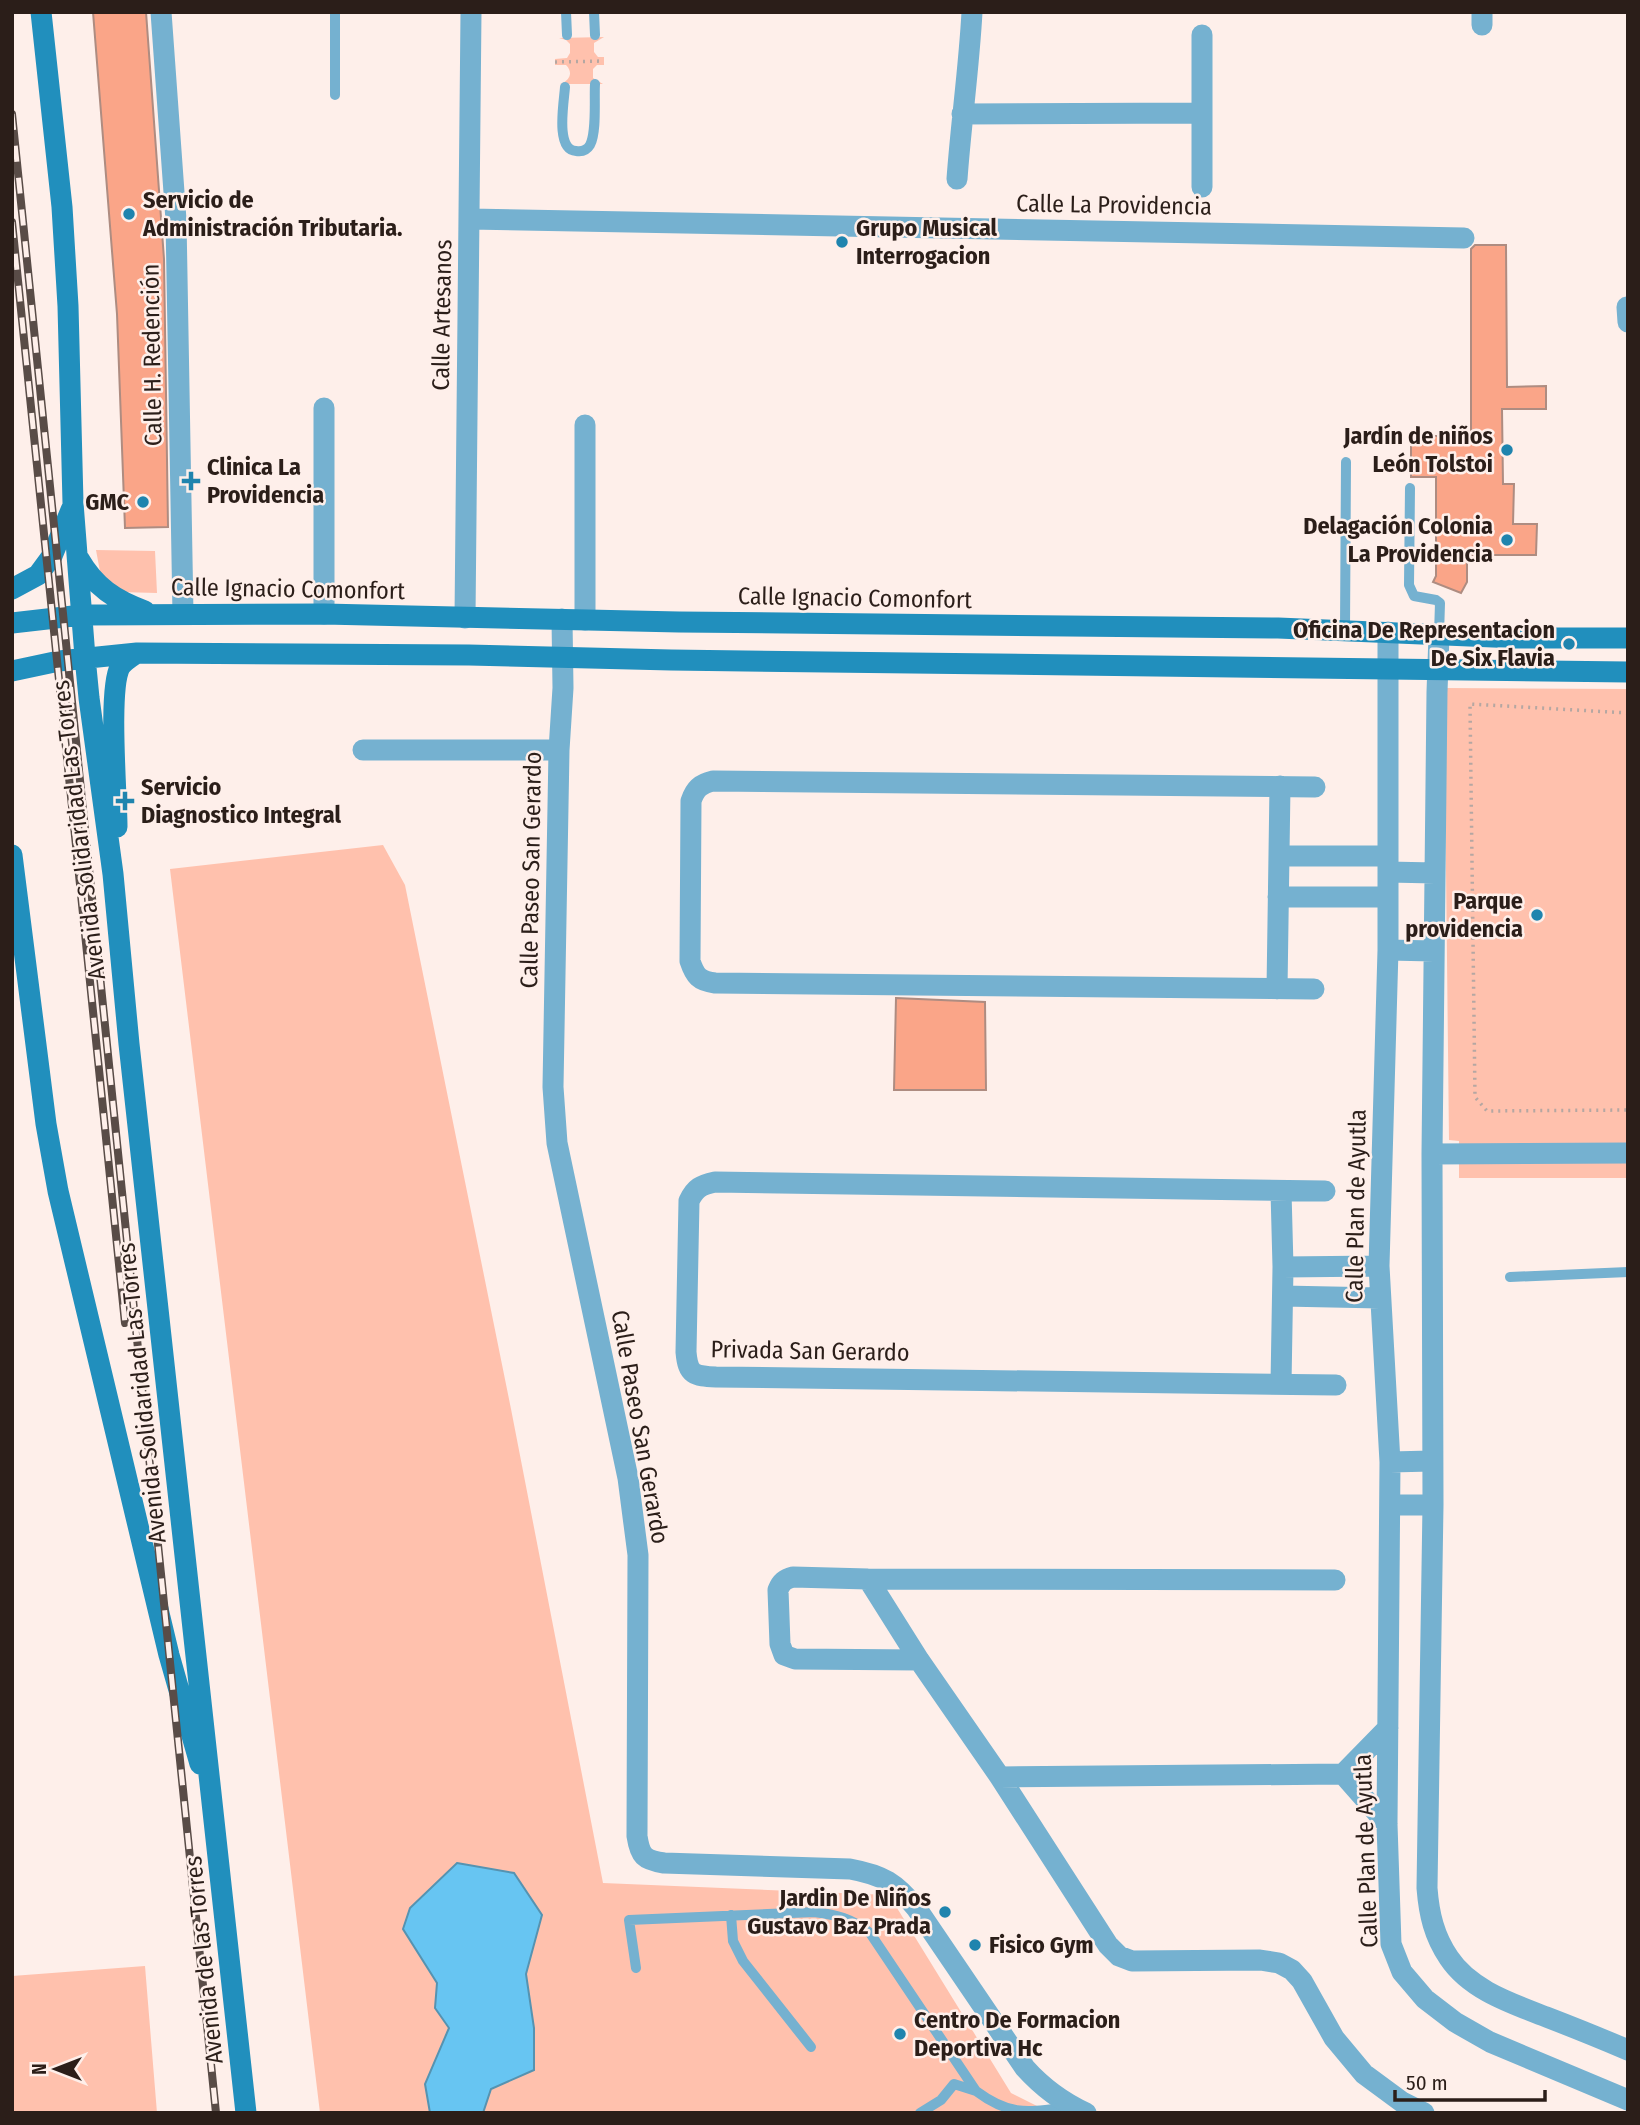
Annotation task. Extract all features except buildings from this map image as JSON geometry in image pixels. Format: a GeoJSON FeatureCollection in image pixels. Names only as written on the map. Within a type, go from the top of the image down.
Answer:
{"type":"FeatureCollection","features":[{"type":"Feature","properties":{"kind":"main road","name":"Avenida Solidaridad Las Torres"},"geometry":{"type":"LineString","coordinates":[[41,12],[63,219],[73,503],[85,657],[113,874],[132,1071],[213,1802]]}},
{"type":"Feature","properties":{"kind":"main road"},"geometry":{"type":"LineString","coordinates":[[12,589],[38,575],[52,556],[73,503]]}},
{"type":"Feature","properties":{"kind":"main road"},"geometry":{"type":"LineString","coordinates":[[77,556],[88,575],[111,595],[154,614]]}},
{"type":"Feature","properties":{"kind":"main road","name":"Calle Ignacio Comonfort"},"geometry":{"type":"LineString","coordinates":[[12,623],[82,615],[324,614],[562,620],[1278,628],[1517,638],[1628,638]]}},
{"type":"Feature","properties":{"kind":"main road"},"geometry":{"type":"LineString","coordinates":[[113,874],[117,834],[117,676],[123,663],[137,653]]}},
{"type":"Feature","properties":{"kind":"main road"},"geometry":{"type":"LineString","coordinates":[[12,671],[85,657],[137,653],[562,656],[671,660],[1628,672]]}},
{"type":"Feature","properties":{"kind":"main road","name":"Avenida Solidaridad Las Torres"},"geometry":{"type":"LineString","coordinates":[[12,855],[46,1124],[61,1202],[169,1655],[191,1737],[213,1802]]}},
{"type":"Feature","properties":{"kind":"main road","name":"Avenida de las Torres"},"geometry":{"type":"LineString","coordinates":[[213,1802],[246,2113]]}},
{"type":"Feature","properties":{"kind":"street","name":"Calle H. Redención"},"geometry":{"type":"LineString","coordinates":[[161,12],[176,220],[183,614]]}},
{"type":"Feature","properties":{"kind":"street","name":"Calle Artesanos"},"geometry":{"type":"LineString","coordinates":[[465,618],[471,12]]}},
{"type":"Feature","properties":{"kind":"street"},"geometry":{"type":"LineString","coordinates":[[957,179],[972,12]]}},
{"type":"Feature","properties":{"kind":"street"},"geometry":{"type":"LineString","coordinates":[[1202,35],[1202,187]]}},
{"type":"Feature","properties":{"kind":"street"},"geometry":{"type":"LineString","coordinates":[[962,114],[1202,113]]}},
{"type":"Feature","properties":{"kind":"street","name":"Calle La Providencia"},"geometry":{"type":"LineString","coordinates":[[470,219],[1464,238]]}},
{"type":"Feature","properties":{"kind":"street"},"geometry":{"type":"LineString","coordinates":[[1627,307],[1628,322]]}},
{"type":"Feature","properties":{"kind":"street"},"geometry":{"type":"LineString","coordinates":[[324,408],[324,614]]}},
{"type":"Feature","properties":{"kind":"street"},"geometry":{"type":"LineString","coordinates":[[585,425],[585,620]]}},
{"type":"Feature","properties":{"kind":"street","name":"Calle Paseo San Gerardo"},"geometry":{"type":"LineString","coordinates":[[562,620],[554,1115],[557,1143],[628,1478],[636,1530],[639,1850],[644,1857],[664,1863],[850,1869],[869,1872],[888,1880],[901,1889],[917,1909],[1039,2084],[1079,2110]]}},
{"type":"Feature","properties":{"kind":"street","name":"Calle Plan de Ayutla"},"geometry":{"type":"LineString","coordinates":[[1388,632],[1388,950],[1379,1266],[1390,1462],[1387,1824],[1391,1944],[1402,1972],[1425,1999],[1455,2022],[1490,2042],[1628,2100]]}},
{"type":"Feature","properties":{"kind":"street"},"geometry":{"type":"LineString","coordinates":[[1439,635],[1432,1154],[1433,1505],[1427,1888],[1429,1916],[1438,1941],[1450,1961],[1466,1977],[1499,1997],[1628,2050]]}},
{"type":"Feature","properties":{"kind":"street"},"geometry":{"type":"LineString","coordinates":[[363,750],[559,750]]}},
{"type":"Feature","properties":{"kind":"street"},"geometry":{"type":"LineString","coordinates":[[1314,989],[707,982],[694,973],[690,961],[691,802],[697,788],[703,783],[1315,787]]}},
{"type":"Feature","properties":{"kind":"street"},"geometry":{"type":"LineString","coordinates":[[1277,989],[1280,786]]}},
{"type":"Feature","properties":{"kind":"street"},"geometry":{"type":"LineString","coordinates":[[1279,856],[1388,864],[1435,873]]}},
{"type":"Feature","properties":{"kind":"street"},"geometry":{"type":"LineString","coordinates":[[1278,897],[1388,897]]}},
{"type":"Feature","properties":{"kind":"street"},"geometry":{"type":"LineString","coordinates":[[1388,950],[1434,951]]}},
{"type":"Feature","properties":{"kind":"street"},"geometry":{"type":"LineString","coordinates":[[1432,1154],[1628,1153]]}},
{"type":"Feature","properties":{"kind":"street","name":"Privada San Gerardo"},"geometry":{"type":"LineString","coordinates":[[1325,1191],[715,1182],[705,1184],[693,1191],[689,1202],[686,1352],[691,1371],[704,1377],[1336,1385]]}},
{"type":"Feature","properties":{"kind":"street"},"geometry":{"type":"LineString","coordinates":[[1281,1191],[1281,1384]]}},
{"type":"Feature","properties":{"kind":"street"},"geometry":{"type":"LineString","coordinates":[[1283,1267],[1379,1266]]}},
{"type":"Feature","properties":{"kind":"street"},"geometry":{"type":"LineString","coordinates":[[1283,1296],[1380,1298]]}},
{"type":"Feature","properties":{"kind":"street"},"geometry":{"type":"LineString","coordinates":[[1390,1462],[1433,1461]]}},
{"type":"Feature","properties":{"kind":"street"},"geometry":{"type":"LineString","coordinates":[[1390,1505],[1433,1505]]}},
{"type":"Feature","properties":{"kind":"street"},"geometry":{"type":"LineString","coordinates":[[919,1660],[795,1658],[784,1655],[778,1590],[783,1581],[793,1577],[1335,1580]]}},
{"type":"Feature","properties":{"kind":"street"},"geometry":{"type":"LineString","coordinates":[[868,1579],[1108,1945],[1119,1956],[1132,1961],[1149,1962],[1260,1960],[1279,1963],[1292,1969],[1302,1980],[1334,2038],[1364,2074],[1402,2102],[1424,2113]]}},
{"type":"Feature","properties":{"kind":"street"},"geometry":{"type":"LineString","coordinates":[[1000,1777],[1343,1774],[1388,1728]]}},
{"type":"Feature","properties":{"kind":"street"},"geometry":{"type":"LineString","coordinates":[[1343,1774],[1387,1824]]}},
{"type":"Feature","properties":{"kind":"lane"},"geometry":{"type":"LineString","coordinates":[[335,12],[335,95]]}},
{"type":"Feature","properties":{"kind":"lane"},"geometry":{"type":"LineString","coordinates":[[566,12],[567,35]]}},
{"type":"Feature","properties":{"kind":"lane"},"geometry":{"type":"LineString","coordinates":[[594,12],[594,35]]}},
{"type":"Feature","properties":{"kind":"lane"},"geometry":{"type":"LineString","coordinates":[[565,87],[562,138],[565,147],[581,151],[591,144],[593,135],[594,84]]}},
{"type":"Feature","properties":{"kind":"lane"},"geometry":{"type":"LineString","coordinates":[[1345,631],[1346,462]]}},
{"type":"Feature","properties":{"kind":"lane"},"geometry":{"type":"LineString","coordinates":[[1410,488],[1409,585],[1414,596],[1440,603],[1439,635]]}},
{"type":"Feature","properties":{"kind":"lane"},"geometry":{"type":"LineString","coordinates":[[1510,1277],[1628,1272]]}},
{"type":"Feature","properties":{"kind":"lane"},"geometry":{"type":"LineString","coordinates":[[636,1968],[629,1920],[814,1912],[855,1922],[870,1933],[976,2091]]}},
{"type":"Feature","properties":{"kind":"lane"},"geometry":{"type":"LineString","coordinates":[[731,1915],[733,1941],[743,1961],[811,2047]]}},
{"type":"Feature","properties":{"kind":"lane"},"geometry":{"type":"LineString","coordinates":[[920,2113],[941,2101],[954,2084],[976,2091],[992,2103],[1013,2111],[1079,2110]]}},
{"type":"Feature","properties":{"kind":"path"},"geometry":{"type":"LineString","coordinates":[[555,62],[604,61]]}},
{"type":"Feature","properties":{"kind":"path"},"geometry":{"type":"LineString","coordinates":[[1628,713],[1470,705],[1475,1097],[1488,1111],[1628,1110]]}},
{"type":"Feature","properties":{"kind":"shaded area"},"geometry":{"type":"Polygon","coordinates":[[[604,37],[594,43],[594,52],[598,57],[604,57],[604,65],[597,65],[593,69],[593,78],[603,84],[560,84],[568,79],[570,71],[566,65],[555,65],[555,59],[567,58],[570,44],[559,38],[604,37]]]}},
{"type":"Feature","properties":{"kind":"shaded area"},"geometry":{"type":"Polygon","coordinates":[[[96,550],[155,551],[157,593],[120,592],[101,577],[96,550]]]}},
{"type":"Feature","properties":{"kind":"shaded area","name":"Parque providencia"},"geometry":{"type":"Polygon","coordinates":[[[1444,688],[1628,689],[1628,1178],[1459,1178],[1459,1141],[1449,1140],[1444,688]]]}},
{"type":"Feature","properties":{"kind":"shaded area"},"geometry":{"type":"Polygon","coordinates":[[[383,845],[405,885],[603,1883],[889,1895],[1011,2093],[1051,2113],[320,2113],[170,869],[383,845]]]}},
{"type":"Feature","properties":{"kind":"shaded area"},"geometry":{"type":"Polygon","coordinates":[[[145,1966],[157,2113],[12,2113],[12,1976],[145,1966]]]}},
{"type":"Feature","properties":{"kind":"water"},"geometry":{"type":"Polygon","coordinates":[[[457,1863],[514,1873],[542,1915],[526,1974],[534,2028],[534,2070],[491,2089],[483,2113],[430,2113],[425,2084],[449,2028],[435,2008],[437,1983],[403,1929],[410,1908],[457,1863]]]}},
{"type":"Feature","properties":{"kind":"railway"},"geometry":{"type":"LineString","coordinates":[[12,114],[216,2113]]}},
{"type":"Feature","properties":{"kind":"railway"},"geometry":{"type":"LineString","coordinates":[[12,222],[125,1323]]}},
{"type":"Feature","properties":{"kind":"place","name":"Servicio de Administración Tributaria."},"geometry":{"type":"Point","coordinates":[129,214]}},
{"type":"Feature","properties":{"kind":"place","name":"Grupo Musical Interrogacion"},"geometry":{"type":"Point","coordinates":[842,242]}},
{"type":"Feature","properties":{"kind":"place","name":"Jardín de niños León Tolstoi"},"geometry":{"type":"Point","coordinates":[1507,450]}},
{"type":"Feature","properties":{"kind":"place","name":"Clinica La Providencia"},"geometry":{"type":"Point","coordinates":[191,481]}},
{"type":"Feature","properties":{"kind":"place","name":"GMC"},"geometry":{"type":"Point","coordinates":[143,502]}},
{"type":"Feature","properties":{"kind":"place","name":"Delagación Colonia La Providencia"},"geometry":{"type":"Point","coordinates":[1507,540]}},
{"type":"Feature","properties":{"kind":"place","name":"Oficina De Representacion De Six Flavia"},"geometry":{"type":"Point","coordinates":[1569,644]}},
{"type":"Feature","properties":{"kind":"place","name":"Servicio Diagnostico Integral"},"geometry":{"type":"Point","coordinates":[125,801]}},
{"type":"Feature","properties":{"kind":"place","name":"Parque providencia"},"geometry":{"type":"Point","coordinates":[1537,915]}},
{"type":"Feature","properties":{"kind":"place","name":"Jardin De Niños Gustavo Baz Prada"},"geometry":{"type":"Point","coordinates":[945,1912]}},
{"type":"Feature","properties":{"kind":"place","name":"Fisico Gym"},"geometry":{"type":"Point","coordinates":[975,1945]}},
{"type":"Feature","properties":{"kind":"place","name":"Centro De Formacion Deportiva Hc"},"geometry":{"type":"Point","coordinates":[900,2034]}}]}
